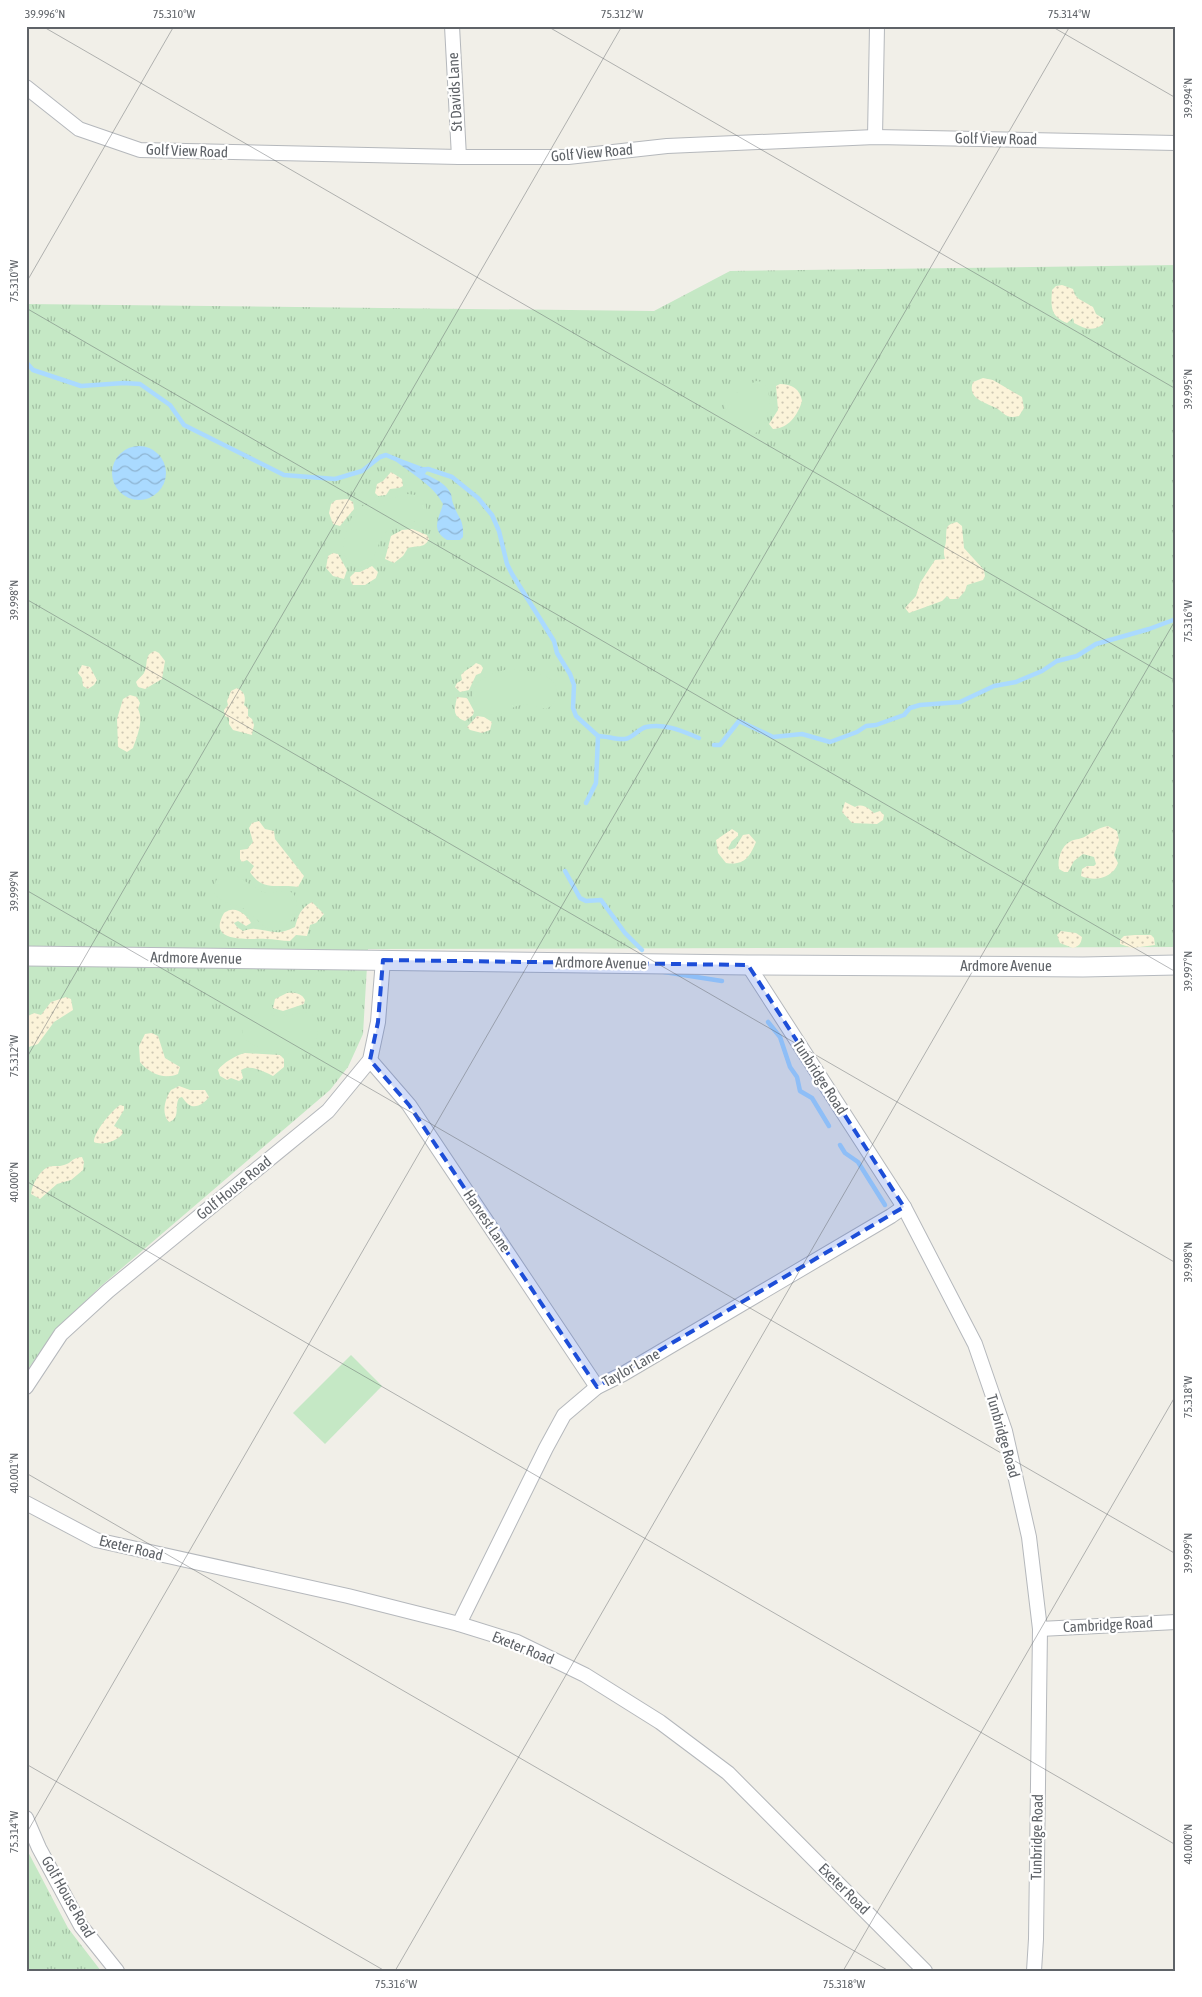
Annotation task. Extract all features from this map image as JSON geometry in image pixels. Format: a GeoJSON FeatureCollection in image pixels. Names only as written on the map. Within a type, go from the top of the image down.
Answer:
{"type":"FeatureCollection","features":[{"type":"Feature","properties":{"kind":"street","name":"St Davids Lane"},"geometry":{"type":"LineString","coordinates":[[452,26],[458,157]]}},
{"type":"Feature","properties":{"kind":"street"},"geometry":{"type":"LineString","coordinates":[[875,136],[877,26]]}},
{"type":"Feature","properties":{"kind":"street","name":"Golf View Road"},"geometry":{"type":"LineString","coordinates":[[26,86],[79,129],[140,150],[458,157],[568,157],[667,146],[875,136],[1176,143]]}},
{"type":"Feature","properties":{"kind":"street","name":"Ardmore Avenue"},"geometry":{"type":"LineString","coordinates":[[26,956],[748,965],[1083,967],[1176,965]]}},
{"type":"Feature","properties":{"kind":"street","name":"Golf House Road"},"geometry":{"type":"LineString","coordinates":[[26,1387],[61,1334],[108,1290],[328,1111],[370,1060],[378,1022],[383,960]]}},
{"type":"Feature","properties":{"kind":"street","name":"Tunbridge Road"},"geometry":{"type":"LineString","coordinates":[[748,965],[904,1207],[975,1344],[1005,1431],[1029,1537],[1040,1629],[1034,1971]]}},
{"type":"Feature","properties":{"kind":"street","name":"Harvest Lane"},"geometry":{"type":"LineString","coordinates":[[370,1060],[410,1105],[598,1387]]}},
{"type":"Feature","properties":{"kind":"street","name":"Taylor Lane"},"geometry":{"type":"LineString","coordinates":[[459,1624],[535,1469],[564,1415],[598,1387],[904,1207]]}},
{"type":"Feature","properties":{"kind":"street","name":"Exeter Road"},"geometry":{"type":"LineString","coordinates":[[26,1503],[96,1540],[348,1596],[459,1624],[517,1642],[585,1675],[667,1727],[728,1773],[925,1971]]}},
{"type":"Feature","properties":{"kind":"street","name":"Cambridge Road"},"geometry":{"type":"LineString","coordinates":[[1040,1629],[1176,1622]]}},
{"type":"Feature","properties":{"kind":"street","name":"Golf House Road"},"geometry":{"type":"LineString","coordinates":[[26,1818],[39,1848],[81,1926],[117,1971]]}},
{"type":"Feature","properties":{"kind":"highlighted area"},"geometry":{"type":"Polygon","coordinates":[[[383,960],[748,965],[904,1207],[597,1387],[409,1105],[370,1060],[378,1022],[383,960]]]}},
{"type":"Feature","properties":{"kind":"green space"},"geometry":{"type":"Polygon","coordinates":[[[1176,265],[1176,947],[368,949],[363,1034],[348,1067],[330,1090],[101,1286],[56,1330],[26,1372],[26,304],[654,311],[730,271],[1176,265]]]}},
{"type":"Feature","properties":{"kind":"green space"},"geometry":{"type":"Polygon","coordinates":[[[756,381],[764,382],[768,390],[769,408],[757,432],[741,440],[734,433],[729,423],[725,402],[731,396],[756,381]]]}},
{"type":"Feature","properties":{"kind":"green space"},"geometry":{"type":"Polygon","coordinates":[[[408,494],[416,495],[425,501],[427,512],[423,517],[391,528],[386,532],[376,553],[369,562],[356,567],[349,563],[345,556],[344,545],[349,523],[355,512],[368,504],[408,494]]]}},
{"type":"Feature","properties":{"kind":"green space"},"geometry":{"type":"Polygon","coordinates":[[[509,669],[539,674],[552,681],[556,686],[557,694],[554,703],[546,709],[529,705],[518,706],[498,715],[482,712],[473,697],[473,690],[477,684],[488,676],[509,669]]]}},
{"type":"Feature","properties":{"kind":"green space"},"geometry":{"type":"Polygon","coordinates":[[[231,874],[264,892],[286,891],[293,893],[297,905],[290,922],[280,929],[270,930],[246,910],[219,899],[215,895],[216,882],[221,875],[231,874]]]}},
{"type":"Feature","properties":{"kind":"green space"},"geometry":{"type":"Polygon","coordinates":[[[261,1012],[280,1016],[310,1012],[314,1016],[317,1027],[316,1039],[311,1049],[300,1053],[283,1053],[263,1049],[248,1042],[243,1035],[242,1026],[250,1018],[261,1012]]]}},
{"type":"Feature","properties":{"kind":"green space"},"geometry":{"type":"Polygon","coordinates":[[[351,1355],[382,1386],[325,1444],[293,1413],[351,1355]]]}},
{"type":"Feature","properties":{"kind":"green space"},"geometry":{"type":"Polygon","coordinates":[[[26,1848],[68,1928],[101,1971],[26,1971],[26,1848]]]}},
{"type":"Feature","properties":{"kind":"sand"},"geometry":{"type":"Polygon","coordinates":[[[1062,285],[1073,289],[1079,299],[1093,307],[1096,314],[1104,319],[1103,324],[1089,329],[1074,323],[1073,318],[1067,323],[1057,317],[1052,306],[1052,290],[1056,286],[1062,285]]]}},
{"type":"Feature","properties":{"kind":"sand"},"geometry":{"type":"Polygon","coordinates":[[[983,378],[993,380],[1022,397],[1024,408],[1019,416],[1008,416],[974,396],[972,392],[973,382],[983,378]]]}},
{"type":"Feature","properties":{"kind":"sand"},"geometry":{"type":"Polygon","coordinates":[[[780,384],[795,388],[802,401],[798,411],[788,424],[773,429],[769,424],[778,410],[776,386],[780,384]]]}},
{"type":"Feature","properties":{"kind":"sand"},"geometry":{"type":"Polygon","coordinates":[[[391,472],[402,479],[403,486],[390,489],[386,495],[378,496],[375,493],[377,484],[383,481],[391,472]]]}},
{"type":"Feature","properties":{"kind":"sand"},"geometry":{"type":"Polygon","coordinates":[[[348,499],[353,502],[354,509],[340,526],[333,524],[329,513],[331,504],[336,500],[348,499]]]}},
{"type":"Feature","properties":{"kind":"sand"},"geometry":{"type":"Polygon","coordinates":[[[957,522],[962,526],[964,548],[984,570],[985,576],[983,580],[967,585],[965,591],[958,599],[950,599],[947,596],[942,601],[909,613],[905,608],[916,596],[920,583],[935,560],[945,559],[944,550],[947,528],[957,522]]]}},
{"type":"Feature","properties":{"kind":"sand"},"geometry":{"type":"Polygon","coordinates":[[[412,529],[427,535],[429,539],[427,542],[423,545],[408,548],[403,556],[394,563],[385,559],[391,536],[402,530],[412,529]]]}},
{"type":"Feature","properties":{"kind":"sand"},"geometry":{"type":"Polygon","coordinates":[[[333,553],[338,554],[347,570],[344,579],[333,576],[326,568],[328,556],[333,553]]]}},
{"type":"Feature","properties":{"kind":"sand"},"geometry":{"type":"Polygon","coordinates":[[[372,566],[378,572],[376,578],[365,585],[353,585],[350,577],[355,572],[360,572],[372,566]]]}},
{"type":"Feature","properties":{"kind":"sand"},"geometry":{"type":"Polygon","coordinates":[[[155,651],[165,661],[162,679],[145,689],[138,687],[136,682],[144,673],[149,655],[155,651]]]}},
{"type":"Feature","properties":{"kind":"sand"},"geometry":{"type":"Polygon","coordinates":[[[476,663],[483,668],[481,673],[476,675],[469,690],[460,692],[455,687],[462,680],[461,675],[476,663]]]}},
{"type":"Feature","properties":{"kind":"sand"},"geometry":{"type":"Polygon","coordinates":[[[82,665],[90,667],[97,680],[88,689],[83,686],[82,678],[78,673],[82,665]]]}},
{"type":"Feature","properties":{"kind":"sand"},"geometry":{"type":"Polygon","coordinates":[[[237,688],[244,695],[244,705],[248,708],[248,716],[252,719],[254,725],[252,735],[233,730],[229,724],[229,718],[225,716],[224,710],[228,705],[227,701],[231,691],[237,688]]]}},
{"type":"Feature","properties":{"kind":"sand"},"geometry":{"type":"Polygon","coordinates":[[[130,695],[137,697],[140,703],[138,709],[140,723],[133,748],[127,752],[118,747],[117,719],[123,699],[130,695]]]}},
{"type":"Feature","properties":{"kind":"sand"},"geometry":{"type":"Polygon","coordinates":[[[457,697],[467,698],[474,711],[473,715],[465,721],[458,717],[455,711],[457,697]]]}},
{"type":"Feature","properties":{"kind":"sand"},"geometry":{"type":"Polygon","coordinates":[[[477,716],[484,717],[492,722],[490,730],[482,733],[470,730],[467,727],[477,716]]]}},
{"type":"Feature","properties":{"kind":"sand"},"geometry":{"type":"Polygon","coordinates":[[[845,802],[855,807],[865,807],[874,813],[880,811],[884,815],[883,820],[877,824],[852,823],[842,812],[845,802]]]}},
{"type":"Feature","properties":{"kind":"sand"},"geometry":{"type":"Polygon","coordinates":[[[259,821],[265,829],[274,831],[275,839],[304,876],[298,887],[272,886],[261,883],[250,872],[254,866],[247,860],[242,862],[240,859],[240,850],[247,849],[253,842],[249,828],[252,823],[259,821]]]}},
{"type":"Feature","properties":{"kind":"sand"},"geometry":{"type":"Polygon","coordinates":[[[1108,826],[1117,831],[1119,840],[1114,855],[1118,863],[1112,872],[1103,877],[1092,879],[1081,876],[1082,869],[1096,864],[1094,857],[1083,854],[1074,861],[1068,872],[1059,869],[1060,853],[1068,843],[1108,826]]]}},
{"type":"Feature","properties":{"kind":"sand"},"geometry":{"type":"Polygon","coordinates":[[[732,829],[738,833],[738,836],[732,841],[728,848],[729,850],[735,848],[743,835],[749,834],[756,842],[746,859],[732,864],[726,863],[718,853],[716,840],[732,829]]]}},
{"type":"Feature","properties":{"kind":"sand"},"geometry":{"type":"Polygon","coordinates":[[[312,902],[324,914],[316,923],[310,925],[307,936],[296,935],[290,941],[240,939],[225,935],[221,930],[220,923],[224,913],[229,910],[237,910],[248,918],[251,923],[246,926],[238,921],[234,923],[243,931],[254,929],[275,932],[284,931],[295,927],[300,912],[312,902]]]}},
{"type":"Feature","properties":{"kind":"sand"},"geometry":{"type":"Polygon","coordinates":[[[1061,931],[1076,933],[1082,937],[1080,943],[1073,948],[1060,943],[1057,935],[1061,931]]]}},
{"type":"Feature","properties":{"kind":"sand"},"geometry":{"type":"Polygon","coordinates":[[[1151,935],[1154,938],[1155,945],[1132,948],[1120,944],[1120,940],[1124,936],[1151,935]]]}},
{"type":"Feature","properties":{"kind":"sand"},"geometry":{"type":"Polygon","coordinates":[[[287,993],[300,994],[305,1000],[304,1004],[283,1011],[273,1008],[275,999],[287,993]]]}},
{"type":"Feature","properties":{"kind":"sand"},"geometry":{"type":"Polygon","coordinates":[[[66,997],[71,999],[73,1010],[54,1022],[38,1044],[26,1048],[26,1017],[34,1013],[41,1015],[51,1002],[66,997]]]}},
{"type":"Feature","properties":{"kind":"sand"},"geometry":{"type":"Polygon","coordinates":[[[152,1033],[158,1036],[165,1058],[180,1067],[178,1074],[162,1076],[152,1072],[140,1062],[139,1046],[145,1034],[152,1033]]]}},
{"type":"Feature","properties":{"kind":"sand"},"geometry":{"type":"Polygon","coordinates":[[[245,1053],[280,1055],[284,1059],[284,1067],[273,1076],[257,1069],[245,1068],[241,1070],[243,1078],[239,1081],[231,1078],[227,1080],[220,1076],[218,1070],[223,1065],[234,1057],[245,1053]]]}},
{"type":"Feature","properties":{"kind":"sand"},"geometry":{"type":"Polygon","coordinates":[[[179,1086],[190,1090],[205,1090],[209,1097],[197,1106],[191,1106],[182,1097],[179,1098],[175,1118],[169,1122],[165,1114],[167,1098],[171,1090],[179,1086]]]}},
{"type":"Feature","properties":{"kind":"sand"},"geometry":{"type":"Polygon","coordinates":[[[120,1105],[124,1106],[124,1110],[114,1126],[122,1130],[121,1136],[110,1142],[94,1142],[104,1122],[120,1105]]]}},
{"type":"Feature","properties":{"kind":"sand"},"geometry":{"type":"Polygon","coordinates":[[[82,1157],[84,1162],[83,1170],[71,1180],[57,1184],[40,1199],[31,1194],[36,1179],[45,1169],[50,1166],[67,1164],[75,1158],[82,1157]]]}},
{"type":"Feature","properties":{"kind":"water"},"geometry":{"type":"Polygon","coordinates":[[[134,446],[144,446],[154,450],[162,458],[166,473],[162,488],[154,496],[144,500],[134,500],[124,496],[116,488],[112,478],[112,468],[116,458],[124,450],[134,446]]]}},
{"type":"Feature","properties":{"kind":"water"},"geometry":{"type":"Polygon","coordinates":[[[393,456],[428,469],[425,474],[440,482],[449,490],[462,523],[463,537],[460,540],[447,540],[442,536],[437,528],[437,524],[443,504],[433,490],[392,458],[393,456]]]}},
{"type":"Feature","properties":{"kind":"waterway"},"geometry":{"type":"LineString","coordinates":[[26,362],[33,370],[81,386],[124,383],[140,384],[170,405],[184,425],[284,475],[335,479],[362,471],[380,457],[386,455],[398,460]]}},
{"type":"Feature","properties":{"kind":"waterway"},"geometry":{"type":"LineString","coordinates":[[417,470],[428,469],[452,477],[478,498],[492,515],[499,531],[507,564],[554,641],[557,653],[570,674],[574,685],[573,708],[576,716],[598,736],[596,783],[586,803]]}},
{"type":"Feature","properties":{"kind":"waterway"},"geometry":{"type":"LineString","coordinates":[[714,745],[720,745],[739,721],[773,737],[802,734],[830,742],[857,732],[866,726],[876,725],[904,715],[910,708],[920,705],[960,702],[994,686],[1016,682],[1042,671],[1057,661],[1077,656],[1096,644],[1176,619]]}},
{"type":"Feature","properties":{"kind":"waterway"},"geometry":{"type":"LineString","coordinates":[[598,736],[625,739],[643,728],[660,726],[673,728],[699,738]]}},
{"type":"Feature","properties":{"kind":"waterway"},"geometry":{"type":"LineString","coordinates":[[565,871],[580,898],[586,901],[601,900],[625,933],[642,950]]}},
{"type":"Feature","properties":{"kind":"waterway"},"geometry":{"type":"LineString","coordinates":[[664,972],[722,981]]}},
{"type":"Feature","properties":{"kind":"waterway"},"geometry":{"type":"LineString","coordinates":[[768,1022],[780,1037],[790,1067],[797,1077],[800,1091],[812,1098],[829,1126]]}},
{"type":"Feature","properties":{"kind":"waterway"},"geometry":{"type":"LineString","coordinates":[[840,1145],[845,1153],[858,1162],[885,1205]]}}]}
